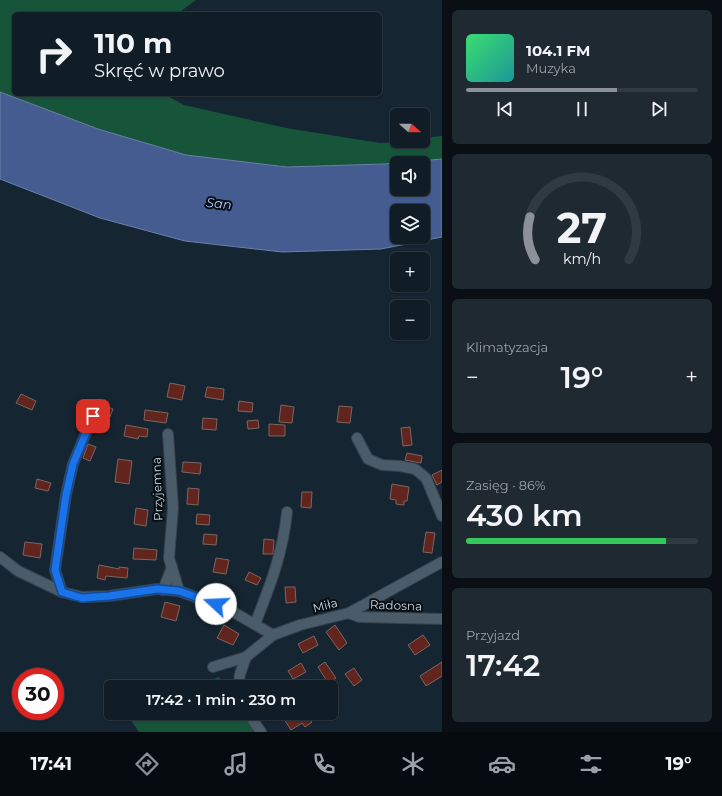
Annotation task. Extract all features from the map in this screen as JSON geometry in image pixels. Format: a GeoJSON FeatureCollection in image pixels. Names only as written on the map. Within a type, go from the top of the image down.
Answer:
{"type":"FeatureCollection","features":[{"type":"Feature","properties":{"kind":"street"},"geometry":{"type":"LineString","coordinates":[[62,592],[55,570],[66,495],[73,464],[93,416]]}},
{"type":"Feature","properties":{"kind":"street","name":"Przyjemna"},"geometry":{"type":"LineString","coordinates":[[168,434],[173,508],[169,558],[179,591]]}},
{"type":"Feature","properties":{"kind":"street"},"geometry":{"type":"LineString","coordinates":[[357,438],[368,459],[382,465],[415,469],[426,478],[442,516]]}},
{"type":"Feature","properties":{"kind":"street"},"geometry":{"type":"LineString","coordinates":[[255,624],[276,570],[285,538],[287,512]]}},
{"type":"Feature","properties":{"kind":"street"},"geometry":{"type":"LineString","coordinates":[[0,557],[18,571],[62,592],[82,598],[163,590],[179,591],[228,609],[273,635]]}},
{"type":"Feature","properties":{"kind":"street","name":"Miła"},"geometry":{"type":"LineString","coordinates":[[213,667],[246,657],[273,635],[300,625],[349,613],[442,562]]}},
{"type":"Feature","properties":{"kind":"street","name":"Przyjemna"},"geometry":{"type":"LineString","coordinates":[[163,590],[172,567]]}},
{"type":"Feature","properties":{"kind":"street","name":"Radosna"},"geometry":{"type":"LineString","coordinates":[[349,613],[359,617],[442,619]]}},
{"type":"Feature","properties":{"kind":"street"},"geometry":{"type":"LineString","coordinates":[[239,680],[246,657]]}},
{"type":"Feature","properties":{"kind":"street"},"geometry":{"type":"LineString","coordinates":[[253,720],[261,732]]}},
{"type":"Feature","properties":{"kind":"green space"},"geometry":{"type":"Polygon","coordinates":[[[0,0],[196,0],[180,12],[12,12],[12,96],[168,96],[184,105],[286,128],[380,143],[390,143],[390,148],[430,148],[430,137],[442,136],[442,159],[430,160],[430,156],[390,156],[390,163],[291,167],[186,155],[98,129],[0,92],[0,0]]]}},
{"type":"Feature","properties":{"kind":"green space"},"geometry":{"type":"Polygon","coordinates":[[[219,677],[221,680],[210,680],[219,677]]]}},
{"type":"Feature","properties":{"kind":"green space"},"geometry":{"type":"Polygon","coordinates":[[[131,720],[249,720],[257,732],[139,732],[131,720]]]}},
{"type":"Feature","properties":{"kind":"water","name":"San"},"geometry":{"type":"Polygon","coordinates":[[[0,92],[98,129],[186,155],[287,167],[390,163],[390,196],[430,196],[430,160],[442,159],[442,237],[430,239],[430,204],[390,204],[390,244],[406,244],[381,249],[282,252],[185,241],[100,218],[0,179],[0,92]]]}},
{"type":"Feature","properties":{"kind":"building"},"geometry":{"type":"Polygon","coordinates":[[[170,383],[185,386],[182,400],[167,397],[170,383]]]}},
{"type":"Feature","properties":{"kind":"building"},"geometry":{"type":"Polygon","coordinates":[[[207,387],[224,389],[223,400],[205,397],[207,387]]]}},
{"type":"Feature","properties":{"kind":"building"},"geometry":{"type":"Polygon","coordinates":[[[21,394],[36,401],[32,410],[16,403],[21,394]]]}},
{"type":"Feature","properties":{"kind":"building"},"geometry":{"type":"Polygon","coordinates":[[[239,401],[253,403],[252,412],[238,411],[239,401]]]}},
{"type":"Feature","properties":{"kind":"building"},"geometry":{"type":"Polygon","coordinates":[[[102,404],[113,409],[110,417],[99,413],[102,404]]]}},
{"type":"Feature","properties":{"kind":"building"},"geometry":{"type":"Polygon","coordinates":[[[281,405],[294,407],[292,423],[279,422],[281,405]]]}},
{"type":"Feature","properties":{"kind":"building"},"geometry":{"type":"Polygon","coordinates":[[[339,406],[352,407],[350,423],[337,422],[339,406]]]}},
{"type":"Feature","properties":{"kind":"building"},"geometry":{"type":"Polygon","coordinates":[[[145,410],[168,413],[166,423],[144,420],[145,410]]]}},
{"type":"Feature","properties":{"kind":"building"},"geometry":{"type":"Polygon","coordinates":[[[203,418],[217,419],[216,430],[202,429],[203,418]]]}},
{"type":"Feature","properties":{"kind":"building"},"geometry":{"type":"Polygon","coordinates":[[[258,420],[259,428],[248,429],[247,421],[258,420]]]}},
{"type":"Feature","properties":{"kind":"building"},"geometry":{"type":"Polygon","coordinates":[[[269,424],[285,425],[285,436],[269,436],[269,424]]]}},
{"type":"Feature","properties":{"kind":"building"},"geometry":{"type":"Polygon","coordinates":[[[126,425],[148,429],[147,437],[139,436],[138,439],[124,436],[126,425]]]}},
{"type":"Feature","properties":{"kind":"building"},"geometry":{"type":"Polygon","coordinates":[[[410,427],[412,445],[403,446],[401,428],[410,427]]]}},
{"type":"Feature","properties":{"kind":"building"},"geometry":{"type":"Polygon","coordinates":[[[88,444],[96,447],[90,461],[83,458],[88,444]]]}},
{"type":"Feature","properties":{"kind":"building"},"geometry":{"type":"Polygon","coordinates":[[[407,453],[422,456],[421,463],[405,460],[407,453]]]}},
{"type":"Feature","properties":{"kind":"building"},"geometry":{"type":"Polygon","coordinates":[[[118,459],[132,461],[129,484],[115,482],[118,459]]]}},
{"type":"Feature","properties":{"kind":"building"},"geometry":{"type":"Polygon","coordinates":[[[183,462],[201,463],[200,474],[182,472],[183,462]]]}},
{"type":"Feature","properties":{"kind":"building"},"geometry":{"type":"Polygon","coordinates":[[[442,470],[442,482],[437,485],[432,475],[442,470]]]}},
{"type":"Feature","properties":{"kind":"building"},"geometry":{"type":"Polygon","coordinates":[[[37,479],[51,483],[48,491],[35,488],[37,479]]]}},
{"type":"Feature","properties":{"kind":"building"},"geometry":{"type":"Polygon","coordinates":[[[392,484],[409,487],[407,501],[404,501],[404,505],[396,504],[396,500],[390,499],[392,484]]]}},
{"type":"Feature","properties":{"kind":"building"},"geometry":{"type":"Polygon","coordinates":[[[188,488],[199,489],[198,505],[187,504],[188,488]]]}},
{"type":"Feature","properties":{"kind":"building"},"geometry":{"type":"Polygon","coordinates":[[[302,492],[312,492],[311,508],[301,507],[302,492]]]}},
{"type":"Feature","properties":{"kind":"building"},"geometry":{"type":"Polygon","coordinates":[[[136,508],[148,510],[146,526],[134,524],[136,508]]]}},
{"type":"Feature","properties":{"kind":"building"},"geometry":{"type":"Polygon","coordinates":[[[197,514],[210,515],[209,525],[196,524],[197,514]]]}},
{"type":"Feature","properties":{"kind":"building"},"geometry":{"type":"Polygon","coordinates":[[[426,532],[435,533],[432,553],[423,552],[426,532]]]}},
{"type":"Feature","properties":{"kind":"building"},"geometry":{"type":"Polygon","coordinates":[[[204,534],[217,535],[216,545],[203,544],[204,534]]]}},
{"type":"Feature","properties":{"kind":"building"},"geometry":{"type":"Polygon","coordinates":[[[264,539],[274,540],[273,554],[263,554],[264,539]]]}},
{"type":"Feature","properties":{"kind":"building"},"geometry":{"type":"Polygon","coordinates":[[[25,542],[42,544],[40,558],[23,555],[25,542]]]}},
{"type":"Feature","properties":{"kind":"building"},"geometry":{"type":"Polygon","coordinates":[[[134,548],[157,550],[156,560],[133,559],[134,548]]]}},
{"type":"Feature","properties":{"kind":"building"},"geometry":{"type":"Polygon","coordinates":[[[216,558],[229,560],[226,574],[213,572],[216,558]]]}},
{"type":"Feature","properties":{"kind":"building"},"geometry":{"type":"Polygon","coordinates":[[[99,565],[119,569],[119,567],[128,568],[127,578],[106,576],[105,580],[97,578],[99,565]]]}},
{"type":"Feature","properties":{"kind":"building"},"geometry":{"type":"Polygon","coordinates":[[[249,572],[261,578],[257,585],[245,580],[249,572]]]}},
{"type":"Feature","properties":{"kind":"building"},"geometry":{"type":"Polygon","coordinates":[[[285,587],[295,587],[296,602],[286,603],[285,587]]]}},
{"type":"Feature","properties":{"kind":"building"},"geometry":{"type":"Polygon","coordinates":[[[165,602],[180,606],[176,621],[161,617],[165,602]]]}},
{"type":"Feature","properties":{"kind":"building"},"geometry":{"type":"Polygon","coordinates":[[[224,625],[239,634],[233,645],[217,638],[224,625]]]}},
{"type":"Feature","properties":{"kind":"building"},"geometry":{"type":"Polygon","coordinates":[[[335,625],[347,643],[339,650],[326,632],[335,625]]]}},
{"type":"Feature","properties":{"kind":"building"},"geometry":{"type":"Polygon","coordinates":[[[423,635],[430,645],[415,655],[408,645],[423,635]]]}},
{"type":"Feature","properties":{"kind":"building"},"geometry":{"type":"Polygon","coordinates":[[[314,636],[318,645],[303,653],[298,644],[314,636]]]}},
{"type":"Feature","properties":{"kind":"building"},"geometry":{"type":"Polygon","coordinates":[[[325,662],[336,678],[333,680],[326,680],[318,667],[325,662]]]}},
{"type":"Feature","properties":{"kind":"building"},"geometry":{"type":"Polygon","coordinates":[[[442,662],[442,676],[426,686],[420,676],[442,662]]]}},
{"type":"Feature","properties":{"kind":"building"},"geometry":{"type":"Polygon","coordinates":[[[301,663],[306,672],[293,679],[288,671],[301,663]]]}},
{"type":"Feature","properties":{"kind":"building"},"geometry":{"type":"Polygon","coordinates":[[[354,668],[362,680],[354,686],[345,674],[354,668]]]}},
{"type":"Feature","properties":{"kind":"building"},"geometry":{"type":"Polygon","coordinates":[[[285,720],[311,720],[312,722],[305,727],[302,723],[291,730],[285,720]]]}},
{"type":"Feature","properties":{"kind":"route"},"geometry":{"type":"LineString","coordinates":[[93,416],[73,464],[66,495],[55,570],[62,592],[82,598],[109,596],[157,589],[179,591],[216,604]]}}]}
